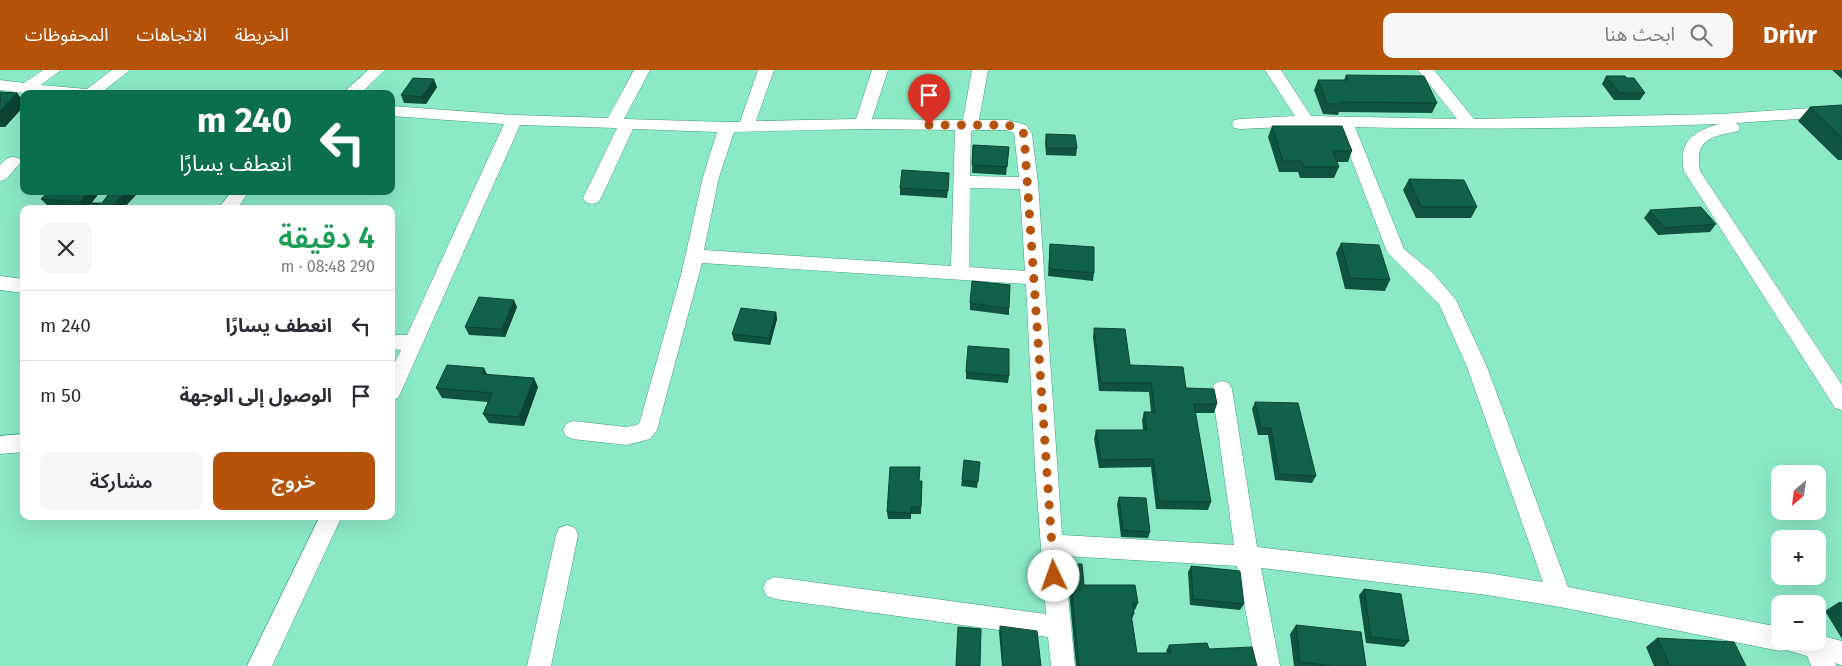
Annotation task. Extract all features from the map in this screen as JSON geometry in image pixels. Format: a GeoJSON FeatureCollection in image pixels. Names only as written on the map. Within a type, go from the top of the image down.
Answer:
{"type":"FeatureCollection","features":[{"type":"Feature","properties":{"kind":"street"},"geometry":{"type":"LineString","coordinates":[[27,88],[53,70]]}},
{"type":"Feature","properties":{"kind":"street"},"geometry":{"type":"LineString","coordinates":[[96,90],[122,70]]}},
{"type":"Feature","properties":{"kind":"street"},"geometry":{"type":"LineString","coordinates":[[354,90],[377,70]]}},
{"type":"Feature","properties":{"kind":"street"},"geometry":{"type":"LineString","coordinates":[[592,198],[642,70]]}},
{"type":"Feature","properties":{"kind":"street"},"geometry":{"type":"LineString","coordinates":[[746,126],[766,70]]}},
{"type":"Feature","properties":{"kind":"street"},"geometry":{"type":"LineString","coordinates":[[862,124],[880,70]]}},
{"type":"Feature","properties":{"kind":"street"},"geometry":{"type":"LineString","coordinates":[[960,274],[962,182],[966,126],[980,70]]}},
{"type":"Feature","properties":{"kind":"street"},"geometry":{"type":"LineString","coordinates":[[1272,70],[1306,121]]}},
{"type":"Feature","properties":{"kind":"street"},"geometry":{"type":"LineString","coordinates":[[1426,70],[1470,124]]}},
{"type":"Feature","properties":{"kind":"street"},"geometry":{"type":"LineString","coordinates":[[0,85],[48,90]]}},
{"type":"Feature","properties":{"kind":"street"},"geometry":{"type":"LineString","coordinates":[[395,111],[514,120],[621,122],[727,127],[862,124],[1008,125],[1020,129],[1024,134],[1028,183],[1043,430],[1058,627],[1063,666]]}},
{"type":"Feature","properties":{"kind":"street"},"geometry":{"type":"LineString","coordinates":[[1240,124],[1306,121],[1470,124],[1590,123],[1842,111]]}},
{"type":"Feature","properties":{"kind":"street"},"geometry":{"type":"LineString","coordinates":[[1788,115],[1790,122],[1786,125],[1724,128],[1706,134],[1694,143],[1689,156],[1690,163],[1696,180],[1842,402]]}},
{"type":"Feature","properties":{"kind":"street"},"geometry":{"type":"LineString","coordinates":[[395,383],[514,120]]}},
{"type":"Feature","properties":{"kind":"street"},"geometry":{"type":"LineString","coordinates":[[1345,122],[1396,252],[1426,278],[1446,300],[1477,367],[1560,596]]}},
{"type":"Feature","properties":{"kind":"street"},"geometry":{"type":"LineString","coordinates":[[574,430],[626,436],[643,433],[650,424],[695,256],[711,176],[727,127]]}},
{"type":"Feature","properties":{"kind":"street"},"geometry":{"type":"LineString","coordinates":[[0,175],[13,162]]}},
{"type":"Feature","properties":{"kind":"street"},"geometry":{"type":"LineString","coordinates":[[962,182],[1028,183]]}},
{"type":"Feature","properties":{"kind":"street"},"geometry":{"type":"LineString","coordinates":[[230,205],[238,195]]}},
{"type":"Feature","properties":{"kind":"street"},"geometry":{"type":"LineString","coordinates":[[695,256],[1034,278]]}},
{"type":"Feature","properties":{"kind":"street"},"geometry":{"type":"LineString","coordinates":[[395,342],[414,343]]}},
{"type":"Feature","properties":{"kind":"street"},"geometry":{"type":"LineString","coordinates":[[1222,389],[1247,556],[1268,666]]}},
{"type":"Feature","properties":{"kind":"street"},"geometry":{"type":"LineString","coordinates":[[0,446],[20,444]]}},
{"type":"Feature","properties":{"kind":"street"},"geometry":{"type":"LineString","coordinates":[[259,666],[329,520]]}},
{"type":"Feature","properties":{"kind":"street"},"geometry":{"type":"LineString","coordinates":[[539,666],[567,535]]}},
{"type":"Feature","properties":{"kind":"street"},"geometry":{"type":"LineString","coordinates":[[1052,545],[1247,556],[1487,584],[1560,596],[1771,637]]}},
{"type":"Feature","properties":{"kind":"street"},"geometry":{"type":"LineString","coordinates":[[774,588],[1058,627]]}},
{"type":"Feature","properties":{"kind":"street"},"geometry":{"type":"LineString","coordinates":[[1810,651],[1842,653]]}},
{"type":"Feature","properties":{"kind":"building"},"geometry":{"type":"Polygon","coordinates":[[[1346,75],[1424,76],[1437,103],[1341,102],[1342,104],[1327,104],[1318,80],[1348,80],[1346,75]]]}},
{"type":"Feature","properties":{"kind":"building"},"geometry":{"type":"Polygon","coordinates":[[[1606,76],[1634,78],[1645,93],[1619,93],[1606,76]]]}},
{"type":"Feature","properties":{"kind":"building"},"geometry":{"type":"Polygon","coordinates":[[[413,78],[434,79],[422,97],[401,95],[413,78]]]}},
{"type":"Feature","properties":{"kind":"building"},"geometry":{"type":"Polygon","coordinates":[[[0,92],[17,93],[0,111],[0,92]]]}},
{"type":"Feature","properties":{"kind":"building"},"geometry":{"type":"Polygon","coordinates":[[[1842,105],[1842,138],[1810,107],[1842,105]]]}},
{"type":"Feature","properties":{"kind":"building"},"geometry":{"type":"Polygon","coordinates":[[[1272,126],[1342,126],[1352,151],[1333,151],[1339,167],[1304,167],[1302,161],[1283,161],[1272,126]]]}},
{"type":"Feature","properties":{"kind":"building"},"geometry":{"type":"Polygon","coordinates":[[[1046,134],[1075,135],[1077,148],[1047,148],[1046,134]]]}},
{"type":"Feature","properties":{"kind":"building"},"geometry":{"type":"Polygon","coordinates":[[[973,145],[1009,147],[1007,167],[972,165],[973,145]]]}},
{"type":"Feature","properties":{"kind":"building"},"geometry":{"type":"Polygon","coordinates":[[[902,170],[949,173],[948,191],[900,188],[902,170]]]}},
{"type":"Feature","properties":{"kind":"building"},"geometry":{"type":"Polygon","coordinates":[[[1409,179],[1464,180],[1477,207],[1421,207],[1409,179]]]}},
{"type":"Feature","properties":{"kind":"building"},"geometry":{"type":"Polygon","coordinates":[[[45,195],[86,195],[80,202],[41,199],[45,195]]]}},
{"type":"Feature","properties":{"kind":"building"},"geometry":{"type":"Polygon","coordinates":[[[108,195],[122,195],[114,205],[96,205],[91,203],[102,203],[108,195]]]}},
{"type":"Feature","properties":{"kind":"building"},"geometry":{"type":"Polygon","coordinates":[[[1701,207],[1716,224],[1664,228],[1650,210],[1701,207]]]}},
{"type":"Feature","properties":{"kind":"building"},"geometry":{"type":"Polygon","coordinates":[[[1341,243],[1379,245],[1390,280],[1350,278],[1341,243]]]}},
{"type":"Feature","properties":{"kind":"building"},"geometry":{"type":"Polygon","coordinates":[[[1050,244],[1094,247],[1094,273],[1049,269],[1050,244]]]}},
{"type":"Feature","properties":{"kind":"building"},"geometry":{"type":"Polygon","coordinates":[[[972,281],[1010,285],[1009,308],[970,303],[972,281]]]}},
{"type":"Feature","properties":{"kind":"building"},"geometry":{"type":"Polygon","coordinates":[[[479,297],[514,300],[502,329],[465,327],[479,297]]]}},
{"type":"Feature","properties":{"kind":"building"},"geometry":{"type":"Polygon","coordinates":[[[741,308],[776,312],[769,338],[732,334],[741,308]]]}},
{"type":"Feature","properties":{"kind":"building"},"geometry":{"type":"Polygon","coordinates":[[[1094,328],[1125,329],[1130,365],[1183,367],[1186,388],[1214,389],[1217,404],[1194,404],[1211,502],[1159,501],[1153,459],[1101,460],[1096,430],[1147,430],[1144,412],[1155,412],[1151,383],[1101,383],[1094,328]]]}},
{"type":"Feature","properties":{"kind":"building"},"geometry":{"type":"Polygon","coordinates":[[[968,346],[1009,349],[1009,376],[966,372],[968,346]]]}},
{"type":"Feature","properties":{"kind":"building"},"geometry":{"type":"Polygon","coordinates":[[[447,365],[484,368],[482,374],[534,378],[519,417],[483,414],[492,393],[436,388],[447,365]]]}},
{"type":"Feature","properties":{"kind":"building"},"geometry":{"type":"Polygon","coordinates":[[[1255,402],[1298,403],[1316,476],[1279,474],[1271,428],[1261,428],[1255,402]]]}},
{"type":"Feature","properties":{"kind":"building"},"geometry":{"type":"Polygon","coordinates":[[[964,460],[980,462],[978,482],[962,480],[964,460]]]}},
{"type":"Feature","properties":{"kind":"building"},"geometry":{"type":"Polygon","coordinates":[[[890,467],[920,467],[919,481],[922,481],[921,507],[911,507],[911,513],[887,512],[890,467]]]}},
{"type":"Feature","properties":{"kind":"building"},"geometry":{"type":"Polygon","coordinates":[[[1119,497],[1146,498],[1150,532],[1123,530],[1119,497]]]}},
{"type":"Feature","properties":{"kind":"building"},"geometry":{"type":"Polygon","coordinates":[[[1069,564],[1082,564],[1084,585],[1135,585],[1138,603],[1133,603],[1134,614],[1131,614],[1137,653],[1171,653],[1169,645],[1207,643],[1209,649],[1252,647],[1257,666],[1079,666],[1069,564]]]}},
{"type":"Feature","properties":{"kind":"building"},"geometry":{"type":"Polygon","coordinates":[[[1191,566],[1240,571],[1244,604],[1193,599],[1191,566]]]}},
{"type":"Feature","properties":{"kind":"building"},"geometry":{"type":"Polygon","coordinates":[[[1364,589],[1401,594],[1409,641],[1371,637],[1364,589]]]}},
{"type":"Feature","properties":{"kind":"building"},"geometry":{"type":"Polygon","coordinates":[[[1296,625],[1361,632],[1366,666],[1334,666],[1300,662],[1296,625]]]}},
{"type":"Feature","properties":{"kind":"building"},"geometry":{"type":"Polygon","coordinates":[[[1000,626],[1037,631],[1041,666],[1003,666],[1000,626]]]}},
{"type":"Feature","properties":{"kind":"building"},"geometry":{"type":"Polygon","coordinates":[[[958,627],[981,629],[980,666],[956,666],[958,627]]]}},
{"type":"Feature","properties":{"kind":"building"},"geometry":{"type":"Polygon","coordinates":[[[1657,638],[1734,642],[1746,666],[1670,666],[1657,638]]]}},
{"type":"Feature","properties":{"kind":"route"},"geometry":{"type":"LineString","coordinates":[[929,125],[1008,125],[1020,129],[1024,134],[1054,576]]}}]}
